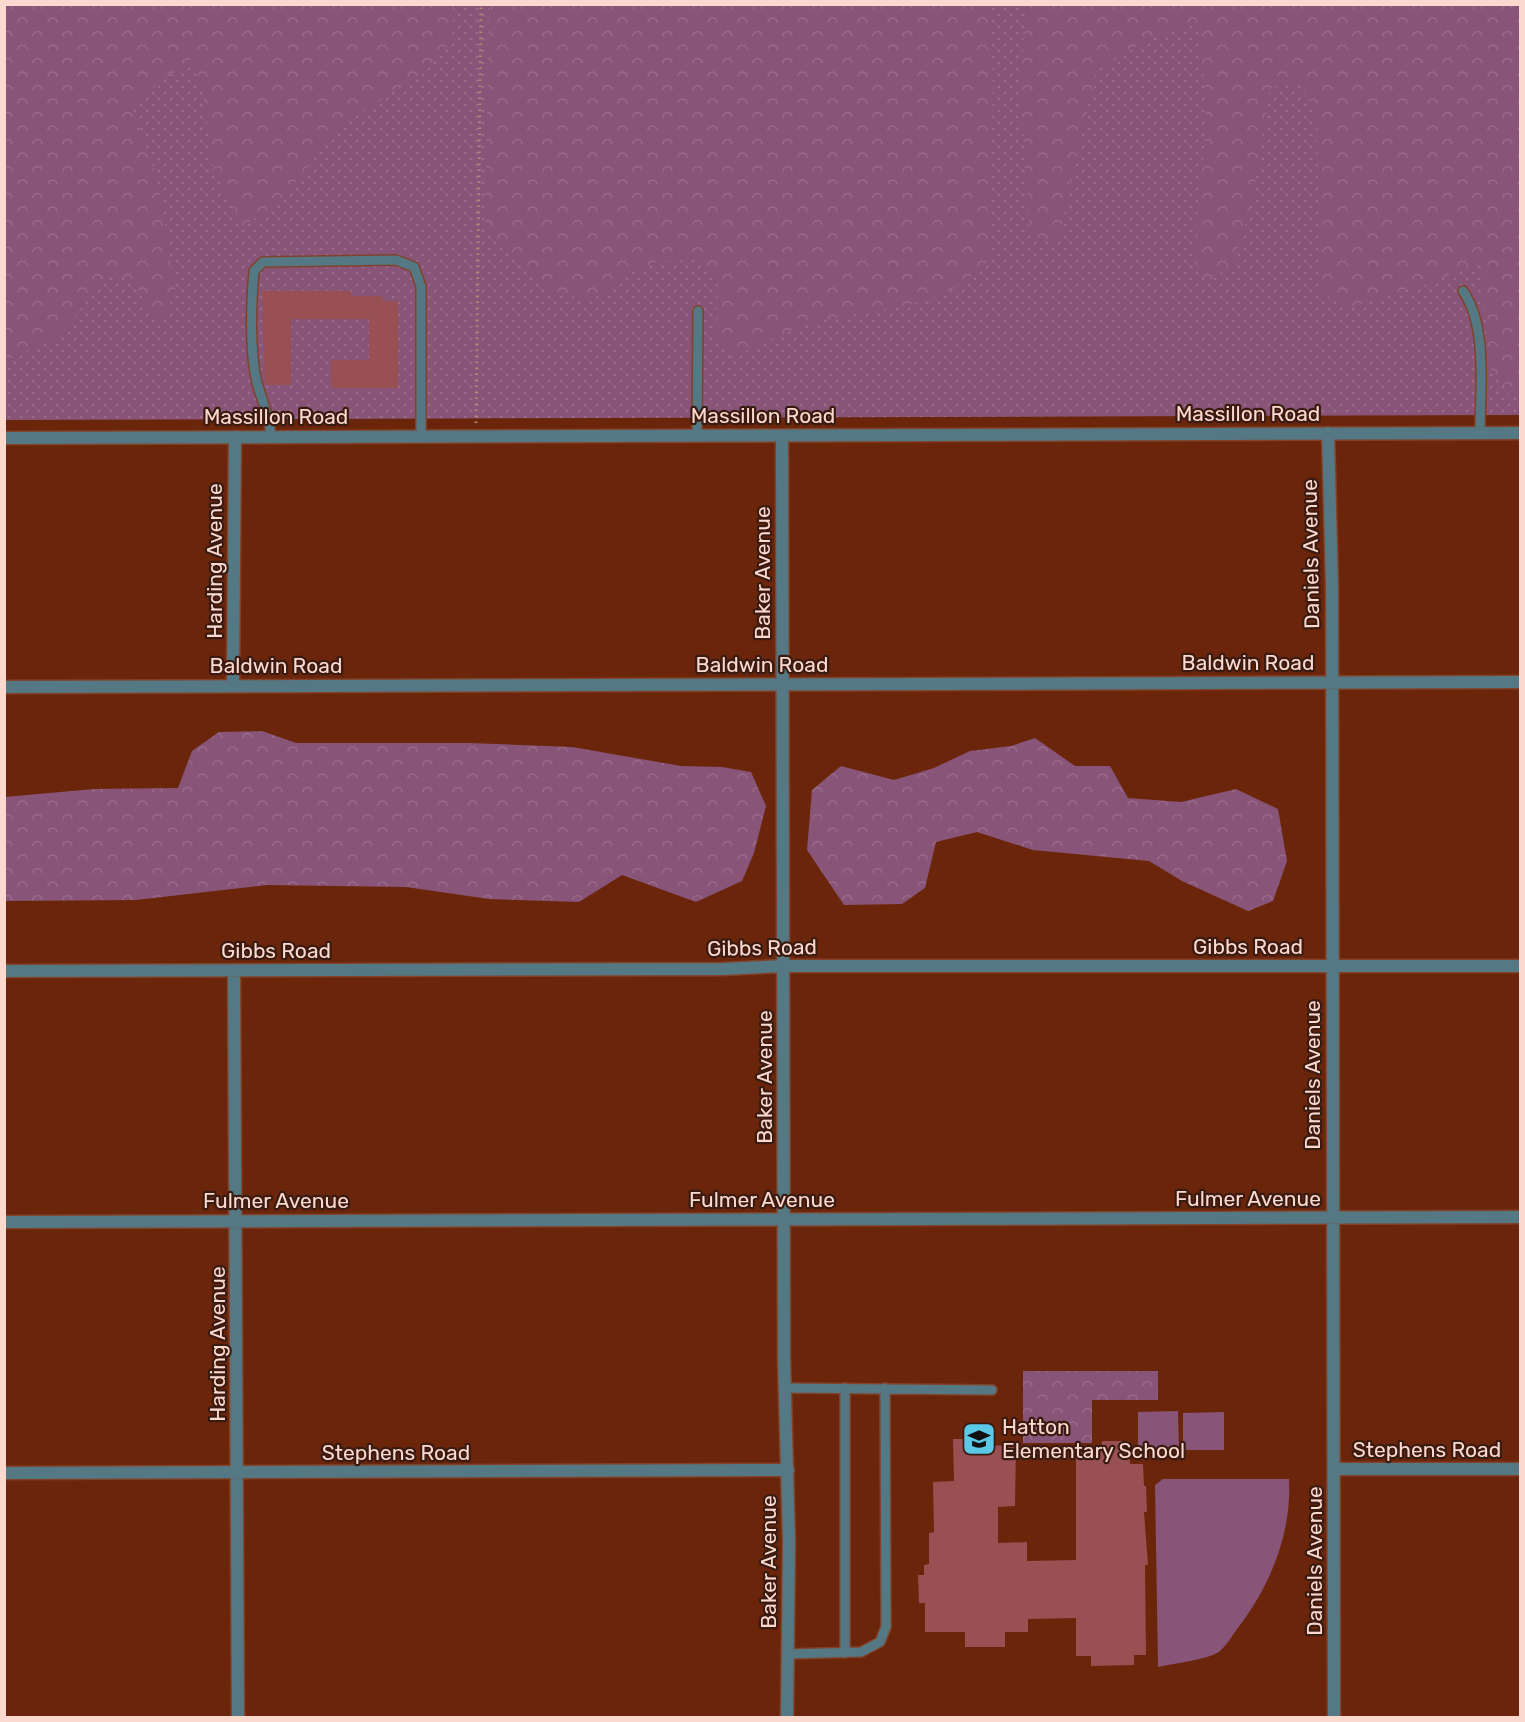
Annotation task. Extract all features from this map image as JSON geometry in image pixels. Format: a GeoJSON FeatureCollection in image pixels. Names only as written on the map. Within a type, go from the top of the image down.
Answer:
{"type":"FeatureCollection","features":[{"type":"Feature","properties":{"kind":"street","name":"Daniels Avenue"},"geometry":{"type":"LineString","coordinates":[[1328,433],[1332,683],[1334,1718]]}},
{"type":"Feature","properties":{"kind":"street","name":"Massillon Road"},"geometry":{"type":"LineString","coordinates":[[4,438],[1521,433]]}},
{"type":"Feature","properties":{"kind":"street","name":"Baker Avenue"},"geometry":{"type":"LineString","coordinates":[[782,436],[784,1220],[788,1470],[787,1718]]}},
{"type":"Feature","properties":{"kind":"street","name":"Harding Avenue"},"geometry":{"type":"LineString","coordinates":[[233,685],[235,437]]}},
{"type":"Feature","properties":{"kind":"street","name":"Baldwin Road"},"geometry":{"type":"LineString","coordinates":[[4,687],[1521,682]]}},
{"type":"Feature","properties":{"kind":"street","name":"Gibbs Road"},"geometry":{"type":"LineString","coordinates":[[4,970],[712,969],[784,966],[1521,966]]}},
{"type":"Feature","properties":{"kind":"street","name":"Harding Avenue"},"geometry":{"type":"LineString","coordinates":[[234,971],[238,1718]]}},
{"type":"Feature","properties":{"kind":"street","name":"Fulmer Avenue"},"geometry":{"type":"LineString","coordinates":[[4,1222],[1521,1217]]}},
{"type":"Feature","properties":{"kind":"street","name":"Stephens Road"},"geometry":{"type":"LineString","coordinates":[[1334,1469],[1521,1469]]}},
{"type":"Feature","properties":{"kind":"street","name":"Stephens Road"},"geometry":{"type":"LineString","coordinates":[[4,1473],[788,1470]]}},
{"type":"Feature","properties":{"kind":"lane"},"geometry":{"type":"LineString","coordinates":[[271,437],[269,415],[258,383],[254,355],[254,271],[263,262],[396,260],[414,267],[421,286],[421,436]]}},
{"type":"Feature","properties":{"kind":"lane"},"geometry":{"type":"LineString","coordinates":[[1463,291],[1474,309],[1478,330],[1480,433]]}},
{"type":"Feature","properties":{"kind":"lane"},"geometry":{"type":"LineString","coordinates":[[697,435],[698,311]]}},
{"type":"Feature","properties":{"kind":"lane"},"geometry":{"type":"LineString","coordinates":[[785,1388],[992,1390]]}},
{"type":"Feature","properties":{"kind":"lane"},"geometry":{"type":"LineString","coordinates":[[844,1653],[845,1388]]}},
{"type":"Feature","properties":{"kind":"lane"},"geometry":{"type":"LineString","coordinates":[[788,1654],[861,1652],[880,1642],[886,1627],[885,1388]]}},
{"type":"Feature","properties":{"kind":"path"},"geometry":{"type":"LineString","coordinates":[[476,436],[481,4]]}},
{"type":"Feature","properties":{"kind":"green space"},"geometry":{"type":"Polygon","coordinates":[[[5,4],[454,5],[452,41],[426,70],[338,128],[278,205],[243,226],[213,168],[204,101],[193,58],[131,104],[157,178],[176,292],[158,326],[136,286],[112,270],[57,338],[5,361],[5,4]]]}},
{"type":"Feature","properties":{"kind":"green space"},"geometry":{"type":"Polygon","coordinates":[[[4,5],[1520,5],[1520,415],[5,420],[4,5]]]}},
{"type":"Feature","properties":{"kind":"green space"},"geometry":{"type":"Polygon","coordinates":[[[489,5],[990,5],[993,78],[990,258],[972,276],[934,297],[893,308],[814,323],[777,336],[732,359],[716,338],[718,275],[698,260],[656,262],[616,279],[611,294],[586,298],[553,294],[485,228],[489,5]]]}},
{"type":"Feature","properties":{"kind":"green space"},"geometry":{"type":"Polygon","coordinates":[[[1025,5],[1520,5],[1520,383],[1511,396],[1489,366],[1481,261],[1428,284],[1353,306],[1322,294],[1316,115],[1300,84],[1270,88],[1254,192],[1235,260],[1207,285],[1193,259],[1207,119],[1199,24],[1157,35],[1096,71],[1058,243],[1030,236],[1021,99],[1025,5]]]}},
{"type":"Feature","properties":{"kind":"green space"},"geometry":{"type":"Polygon","coordinates":[[[262,731],[296,743],[469,743],[572,747],[681,766],[722,767],[751,772],[766,806],[754,853],[742,881],[696,902],[622,875],[579,902],[489,899],[406,887],[267,885],[136,900],[5,901],[5,797],[94,789],[178,788],[192,751],[219,732],[262,731]]]}},
{"type":"Feature","properties":{"kind":"green space"},"geometry":{"type":"Polygon","coordinates":[[[1035,738],[1075,766],[1110,766],[1128,798],[1181,802],[1236,789],[1278,809],[1287,861],[1273,901],[1248,911],[1182,881],[1149,861],[1033,850],[977,832],[936,842],[925,888],[902,904],[844,905],[807,850],[812,790],[841,766],[894,780],[934,768],[970,751],[1011,746],[1035,738]]]}},
{"type":"Feature","properties":{"kind":"green space"},"geometry":{"type":"Polygon","coordinates":[[[1023,1371],[1158,1371],[1158,1400],[1092,1400],[1092,1443],[1023,1443],[1023,1371]]]}},
{"type":"Feature","properties":{"kind":"green space"},"geometry":{"type":"Polygon","coordinates":[[[1178,1411],[1179,1449],[1138,1449],[1138,1412],[1178,1411]]]}},
{"type":"Feature","properties":{"kind":"green space"},"geometry":{"type":"Polygon","coordinates":[[[1224,1412],[1224,1450],[1183,1450],[1183,1413],[1224,1412]]]}},
{"type":"Feature","properties":{"kind":"green space"},"geometry":{"type":"Polygon","coordinates":[[[1163,1479],[1289,1479],[1289,1499],[1283,1539],[1269,1577],[1249,1613],[1227,1643],[1215,1654],[1158,1667],[1155,1485],[1163,1479]]]}},
{"type":"Feature","properties":{"kind":"building"},"geometry":{"type":"Polygon","coordinates":[[[262,291],[351,291],[351,296],[382,296],[382,301],[398,301],[398,388],[331,388],[331,360],[369,360],[369,319],[291,319],[291,385],[265,385],[262,291]]]}},
{"type":"Feature","properties":{"kind":"building"},"geometry":{"type":"Polygon","coordinates":[[[953,1439],[979,1439],[979,1445],[1016,1446],[1015,1506],[998,1507],[998,1543],[1027,1542],[1027,1561],[1076,1560],[1076,1452],[1101,1452],[1102,1441],[1129,1441],[1130,1464],[1143,1464],[1144,1486],[1146,1486],[1147,1512],[1144,1512],[1148,1565],[1145,1565],[1146,1655],[1134,1655],[1134,1665],[1091,1666],[1091,1656],[1076,1656],[1076,1618],[1028,1619],[1028,1632],[1005,1632],[1005,1647],[965,1647],[965,1632],[925,1632],[925,1603],[919,1603],[918,1575],[924,1575],[924,1565],[929,1564],[929,1533],[934,1532],[933,1482],[954,1481],[953,1439]]]}},
{"type":"Feature","properties":{"kind":"place","name":"Hatton Elementary School"},"geometry":{"type":"Point","coordinates":[979,1439]}}]}
